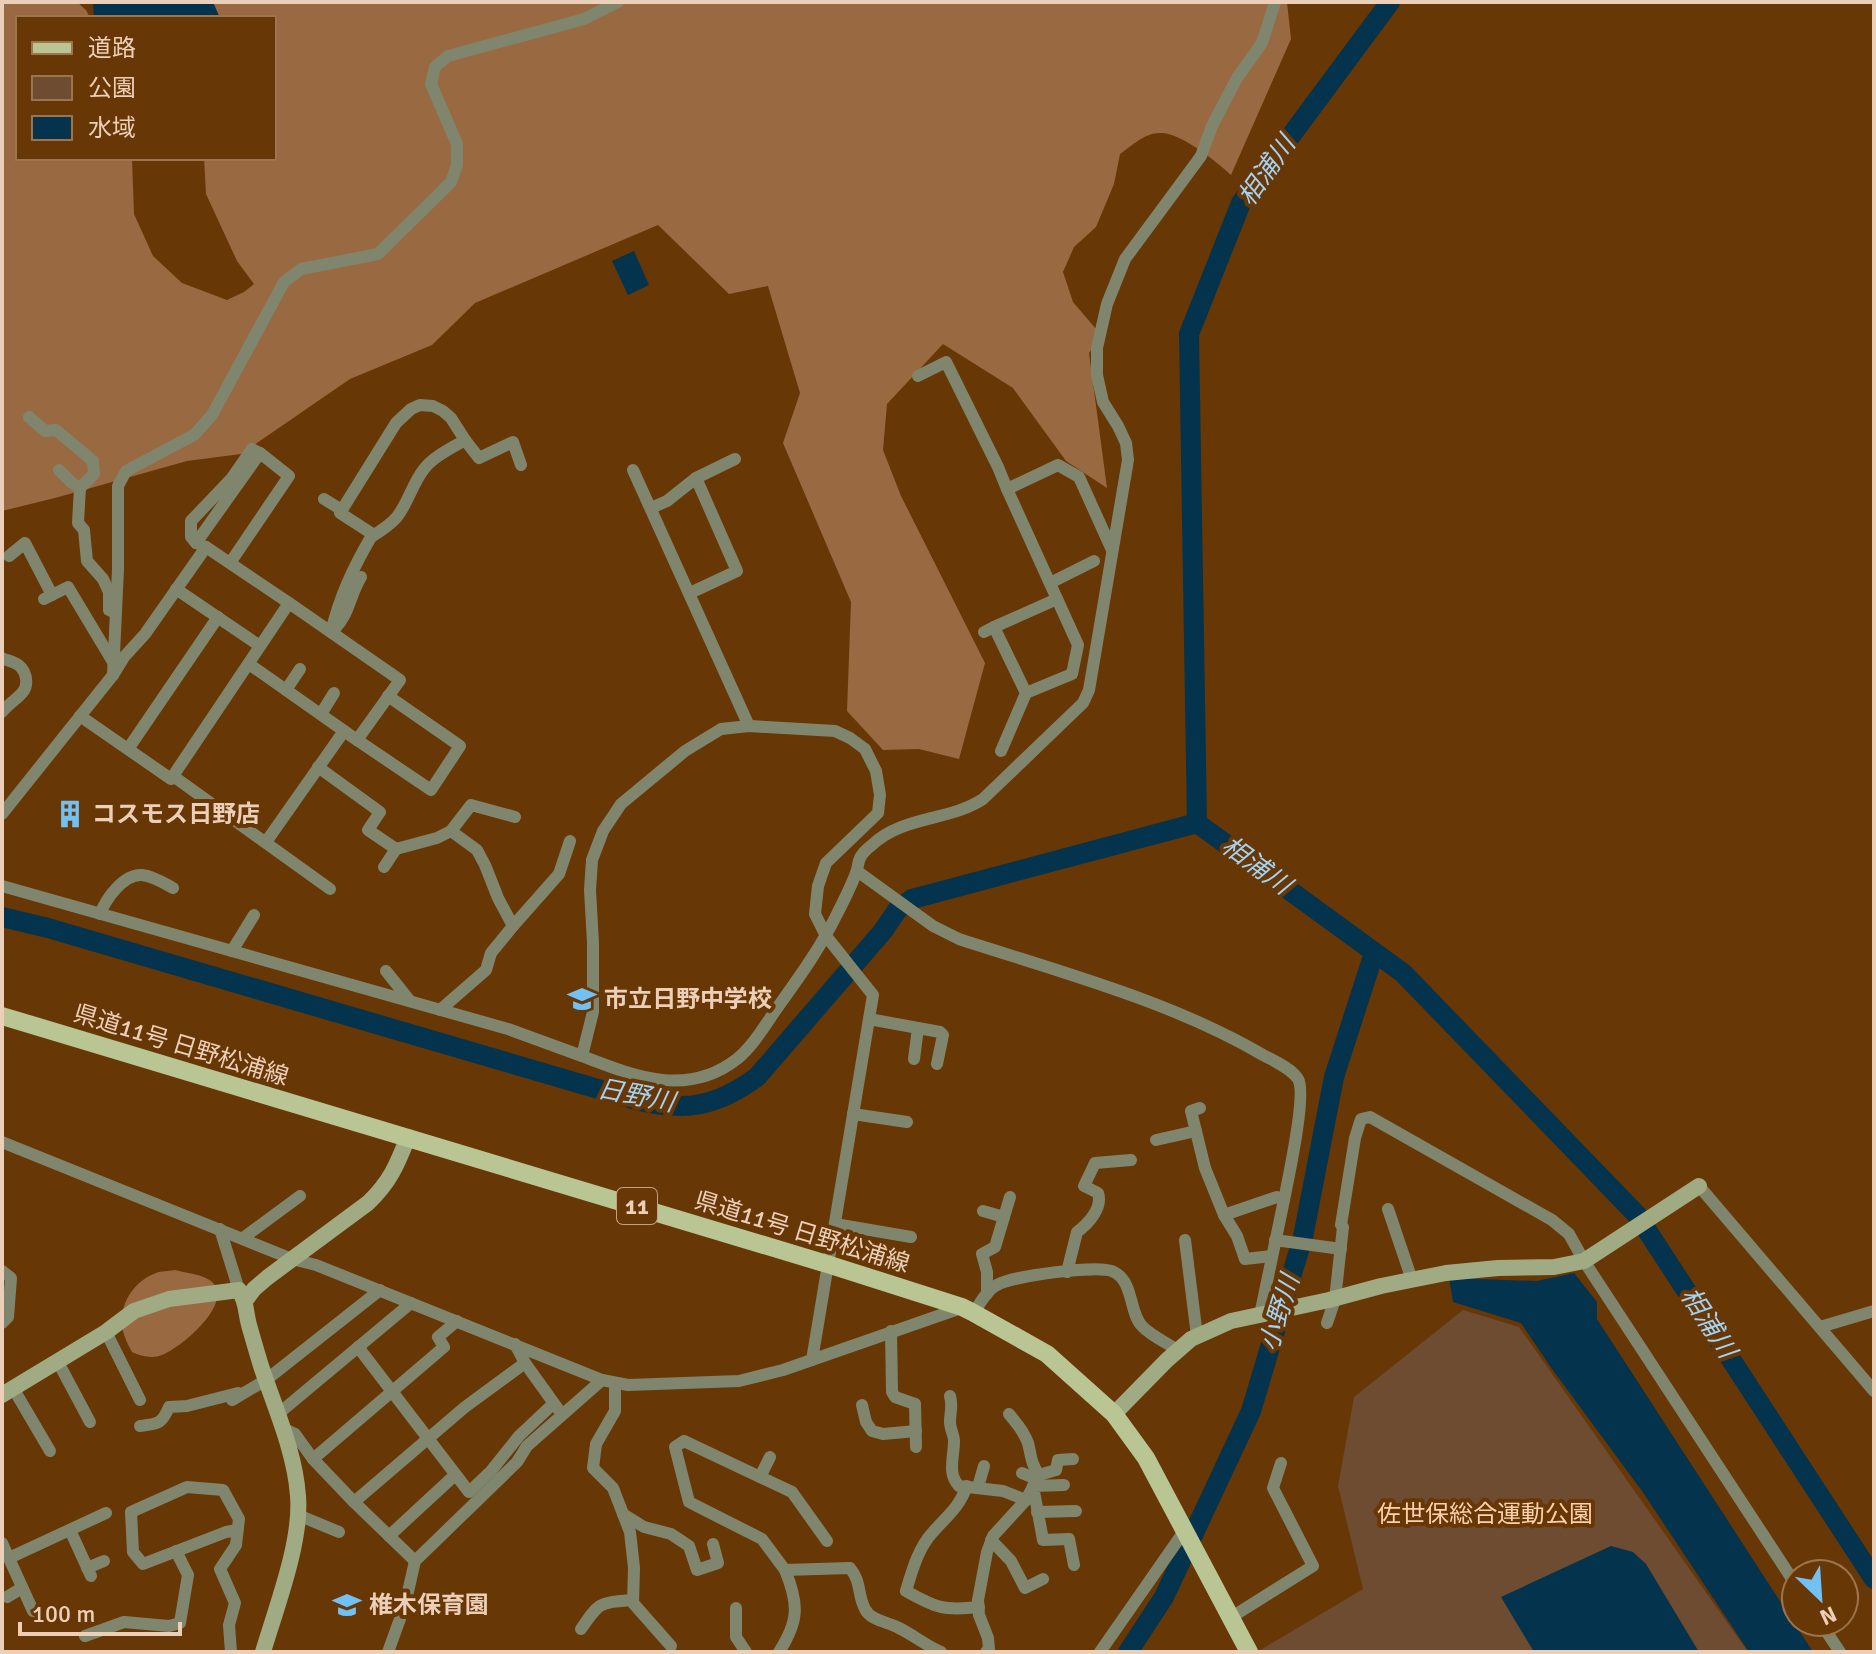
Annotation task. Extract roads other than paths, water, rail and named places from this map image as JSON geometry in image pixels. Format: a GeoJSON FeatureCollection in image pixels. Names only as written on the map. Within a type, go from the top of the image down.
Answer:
{"type":"FeatureCollection","features":[{"type":"Feature","properties":{"kind":"main road","name":"県道11号 日野松浦線"},"geometry":{"type":"LineString","coordinates":[[2,1016],[827,1264],[968,1310],[1047,1354],[1114,1414],[1146,1458],[1249,1652]]}},
{"type":"Feature","properties":{"kind":"street"},"geometry":{"type":"LineString","coordinates":[[114,669],[118,486],[126,471],[194,435],[212,415],[284,282],[301,269],[378,254],[451,182],[457,165],[457,144],[431,84],[435,67],[448,56],[584,19],[618,2]]}},
{"type":"Feature","properties":{"kind":"street"},"geometry":{"type":"LineString","coordinates":[[2,886],[508,1029],[651,1080],[695,1079],[718,1072],[739,1058],[830,939],[860,858],[875,842],[893,831],[971,807],[983,799],[1083,703],[1092,677],[1128,460],[1126,443],[1103,402],[1097,375],[1097,348],[1107,304],[1125,259],[1201,156],[1212,126],[1237,78],[1262,43],[1275,2]]}},
{"type":"Feature","properties":{"kind":"street"},"geometry":{"type":"LineString","coordinates":[[918,376],[946,362],[998,467],[1078,645],[1072,674],[1026,693],[1001,751]]}},
{"type":"Feature","properties":{"kind":"street"},"geometry":{"type":"LineString","coordinates":[[374,535],[340,513],[396,423],[411,409],[420,405],[443,411],[479,458],[513,442],[521,465]]}},
{"type":"Feature","properties":{"kind":"street"},"geometry":{"type":"LineString","coordinates":[[29,417],[45,431],[56,430],[93,461],[97,489]]}},
{"type":"Feature","properties":{"kind":"street"},"geometry":{"type":"LineString","coordinates":[[331,632],[339,601],[371,537],[397,517],[424,469],[465,440]]}},
{"type":"Feature","properties":{"kind":"street"},"geometry":{"type":"LineString","coordinates":[[3,810],[145,634],[260,453],[289,476],[230,563]]}},
{"type":"Feature","properties":{"kind":"street"},"geometry":{"type":"LineString","coordinates":[[651,508],[667,501],[696,478],[735,459]]}},
{"type":"Feature","properties":{"kind":"street"},"geometry":{"type":"LineString","coordinates":[[1007,489],[1058,465],[1079,477],[1112,550]]}},
{"type":"Feature","properties":{"kind":"street"},"geometry":{"type":"LineString","coordinates":[[59,470],[80,488]]}},
{"type":"Feature","properties":{"kind":"street"},"geometry":{"type":"LineString","coordinates":[[633,470],[749,726]]}},
{"type":"Feature","properties":{"kind":"street"},"geometry":{"type":"LineString","coordinates":[[94,474],[80,488],[78,523],[84,530],[87,561],[103,579],[109,592],[109,610],[116,615]]}},
{"type":"Feature","properties":{"kind":"street"},"geometry":{"type":"LineString","coordinates":[[690,593],[737,571],[696,478]]}},
{"type":"Feature","properties":{"kind":"street"},"geometry":{"type":"LineString","coordinates":[[324,499],[342,510]]}},
{"type":"Feature","properties":{"kind":"street"},"geometry":{"type":"LineString","coordinates":[[9,556],[25,543],[48,597],[68,587],[114,669]]}},
{"type":"Feature","properties":{"kind":"street"},"geometry":{"type":"LineString","coordinates":[[201,545],[400,680],[357,740]]}},
{"type":"Feature","properties":{"kind":"street"},"geometry":{"type":"LineString","coordinates":[[1050,583],[1094,561]]}},
{"type":"Feature","properties":{"kind":"street"},"geometry":{"type":"LineString","coordinates":[[331,632],[344,619],[361,577]]}},
{"type":"Feature","properties":{"kind":"street"},"geometry":{"type":"LineString","coordinates":[[176,589],[260,646]]}},
{"type":"Feature","properties":{"kind":"street"},"geometry":{"type":"LineString","coordinates":[[1026,693],[989,630],[1057,599]]}},
{"type":"Feature","properties":{"kind":"street"},"geometry":{"type":"LineString","coordinates":[[80,716],[171,779],[289,603]]}},
{"type":"Feature","properties":{"kind":"street"},"geometry":{"type":"LineString","coordinates":[[128,749],[218,617]]}},
{"type":"Feature","properties":{"kind":"street"},"geometry":{"type":"LineString","coordinates":[[2,658],[22,668],[26,687],[2,712]]}},
{"type":"Feature","properties":{"kind":"street"},"geometry":{"type":"LineString","coordinates":[[249,664],[431,790],[460,746],[388,696]]}},
{"type":"Feature","properties":{"kind":"street"},"geometry":{"type":"LineString","coordinates":[[286,690],[300,669]]}},
{"type":"Feature","properties":{"kind":"street"},"geometry":{"type":"LineString","coordinates":[[321,714],[334,693]]}},
{"type":"Feature","properties":{"kind":"street"},"geometry":{"type":"LineString","coordinates":[[582,1056],[593,1012],[592,860],[603,831],[621,804],[685,751],[721,729],[749,726],[835,731],[865,749],[876,771],[880,795],[878,813],[826,863],[818,886],[815,914],[873,995],[812,1360]]}},
{"type":"Feature","properties":{"kind":"street"},"geometry":{"type":"LineString","coordinates":[[266,842],[344,731]]}},
{"type":"Feature","properties":{"kind":"street"},"geometry":{"type":"LineString","coordinates":[[318,767],[380,812],[368,830],[396,849]]}},
{"type":"Feature","properties":{"kind":"street"},"geometry":{"type":"LineString","coordinates":[[173,776],[330,889]]}},
{"type":"Feature","properties":{"kind":"street"},"geometry":{"type":"LineString","coordinates":[[384,867],[396,849],[451,831],[471,805],[515,817]]}},
{"type":"Feature","properties":{"kind":"street"},"geometry":{"type":"LineString","coordinates":[[451,831],[477,850],[513,926]]}},
{"type":"Feature","properties":{"kind":"street"},"geometry":{"type":"LineString","coordinates":[[440,1010],[486,970],[491,953],[559,874],[570,841]]}},
{"type":"Feature","properties":{"kind":"street"},"geometry":{"type":"LineString","coordinates":[[857,871],[933,926],[959,939],[1161,1006],[1245,1044],[1285,1067],[1298,1079],[1301,1089],[1295,1144],[1263,1315]]}},
{"type":"Feature","properties":{"kind":"street"},"geometry":{"type":"LineString","coordinates":[[100,914],[107,897],[137,875],[170,882]]}},
{"type":"Feature","properties":{"kind":"street"},"geometry":{"type":"LineString","coordinates":[[232,951],[255,915]]}},
{"type":"Feature","properties":{"kind":"street"},"geometry":{"type":"LineString","coordinates":[[386,971],[410,1001]]}},
{"type":"Feature","properties":{"kind":"street"},"geometry":{"type":"LineString","coordinates":[[869,1019],[940,1032],[943,1035],[937,1064]]}},
{"type":"Feature","properties":{"kind":"street"},"geometry":{"type":"LineString","coordinates":[[914,1059],[918,1028]]}},
{"type":"Feature","properties":{"kind":"street"},"geometry":{"type":"LineString","coordinates":[[1200,1108],[1191,1111],[1205,1168],[1245,1259],[1272,1256]]}},
{"type":"Feature","properties":{"kind":"street"},"geometry":{"type":"LineString","coordinates":[[853,1114],[907,1122]]}},
{"type":"Feature","properties":{"kind":"street"},"geometry":{"type":"LineString","coordinates":[[1327,1323],[1355,1138],[1361,1119],[1370,1117],[1552,1220],[1569,1234],[1780,1560]]}},
{"type":"Feature","properties":{"kind":"street"},"geometry":{"type":"LineString","coordinates":[[1156,1140],[1196,1131]]}},
{"type":"Feature","properties":{"kind":"street"},"geometry":{"type":"LineString","coordinates":[[50,1451],[8,1392],[106,1332],[134,1311],[169,1299],[242,1296],[254,1289],[383,1189],[396,1169],[408,1137]]}},
{"type":"Feature","properties":{"kind":"street"},"geometry":{"type":"LineString","coordinates":[[2,1142],[292,1259],[316,1265],[608,1381],[628,1385],[739,1381],[783,1370],[891,1331],[968,1310],[994,1286],[1012,1278],[1098,1268],[1114,1272],[1123,1281],[1140,1325],[1178,1350]]}},
{"type":"Feature","properties":{"kind":"street"},"geometry":{"type":"LineString","coordinates":[[1067,1272],[1077,1232],[1098,1207],[1098,1193],[1084,1186],[1095,1163],[1131,1160]]}},
{"type":"Feature","properties":{"kind":"street"},"geometry":{"type":"LineString","coordinates":[[1114,1414],[1178,1350],[1197,1336],[1231,1321],[1446,1273],[1554,1267],[1587,1259],[1695,1190],[1874,1391]]}},
{"type":"Feature","properties":{"kind":"street"},"geometry":{"type":"LineString","coordinates":[[243,1238],[300,1196]]}},
{"type":"Feature","properties":{"kind":"street"},"geometry":{"type":"LineString","coordinates":[[987,1294],[987,1272],[982,1254],[995,1247],[1010,1197]]}},
{"type":"Feature","properties":{"kind":"street"},"geometry":{"type":"LineString","coordinates":[[1224,1215],[1277,1197],[1284,1200]]}},
{"type":"Feature","properties":{"kind":"street"},"geometry":{"type":"LineString","coordinates":[[1388,1209],[1412,1280]]}},
{"type":"Feature","properties":{"kind":"street"},"geometry":{"type":"LineString","coordinates":[[983,1211],[1004,1217]]}},
{"type":"Feature","properties":{"kind":"street"},"geometry":{"type":"LineString","coordinates":[[835,1224],[911,1237]]}},
{"type":"Feature","properties":{"kind":"street"},"geometry":{"type":"LineString","coordinates":[[220,1229],[280,1421],[298,1497],[294,1543],[263,1652]]}},
{"type":"Feature","properties":{"kind":"street"},"geometry":{"type":"LineString","coordinates":[[1185,1240],[1197,1336]]}},
{"type":"Feature","properties":{"kind":"street"},"geometry":{"type":"LineString","coordinates":[[1276,1240],[1340,1249]]}},
{"type":"Feature","properties":{"kind":"street"},"geometry":{"type":"LineString","coordinates":[[971,1248],[989,1250]]}},
{"type":"Feature","properties":{"kind":"street"},"geometry":{"type":"LineString","coordinates":[[2,1271],[11,1278],[8,1317],[2,1323]]}},
{"type":"Feature","properties":{"kind":"street"},"geometry":{"type":"LineString","coordinates":[[232,1400],[266,1380],[380,1290]]}},
{"type":"Feature","properties":{"kind":"street"},"geometry":{"type":"LineString","coordinates":[[280,1421],[358,1347],[411,1303]]}},
{"type":"Feature","properties":{"kind":"street"},"geometry":{"type":"LineString","coordinates":[[1820,1327],[1874,1311]]}},
{"type":"Feature","properties":{"kind":"street"},"geometry":{"type":"LineString","coordinates":[[313,1459],[444,1347],[438,1337],[457,1321]]}},
{"type":"Feature","properties":{"kind":"street"},"geometry":{"type":"LineString","coordinates":[[891,1331],[892,1392],[895,1397],[915,1404],[916,1447]]}},
{"type":"Feature","properties":{"kind":"street"},"geometry":{"type":"LineString","coordinates":[[106,1332],[140,1400]]}},
{"type":"Feature","properties":{"kind":"street"},"geometry":{"type":"LineString","coordinates":[[515,1344],[553,1404],[563,1414]]}},
{"type":"Feature","properties":{"kind":"street"},"geometry":{"type":"LineString","coordinates":[[358,1347],[469,1492],[491,1471],[519,1436],[553,1404]]}},
{"type":"Feature","properties":{"kind":"street"},"geometry":{"type":"LineString","coordinates":[[58,1362],[90,1422]]}},
{"type":"Feature","properties":{"kind":"street"},"geometry":{"type":"LineString","coordinates":[[354,1502],[465,1407],[525,1363]]}},
{"type":"Feature","properties":{"kind":"street"},"geometry":{"type":"LineString","coordinates":[[388,1652],[405,1605],[415,1561],[517,1462],[527,1446],[563,1414],[608,1381]]}},
{"type":"Feature","properties":{"kind":"street"},"geometry":{"type":"LineString","coordinates":[[608,1381],[615,1411],[596,1444],[593,1468],[613,1488],[630,1532],[633,1603],[671,1646]]}},
{"type":"Feature","properties":{"kind":"street"},"geometry":{"type":"LineString","coordinates":[[140,1426],[164,1420],[169,1407],[187,1406],[249,1390]]}},
{"type":"Feature","properties":{"kind":"street"},"geometry":{"type":"LineString","coordinates":[[950,1396],[953,1406],[950,1425],[955,1437],[952,1474],[955,1482],[959,1486],[1003,1491],[1026,1500]]}},
{"type":"Feature","properties":{"kind":"street"},"geometry":{"type":"LineString","coordinates":[[862,1405],[872,1431],[883,1434],[916,1431]]}},
{"type":"Feature","properties":{"kind":"street"},"geometry":{"type":"LineString","coordinates":[[1009,1414],[1027,1440],[1036,1480],[1037,1512],[1043,1540],[1069,1539],[1074,1565]]}},
{"type":"Feature","properties":{"kind":"street"},"geometry":{"type":"LineString","coordinates":[[280,1421],[354,1502],[415,1561]]}},
{"type":"Feature","properties":{"kind":"street"},"geometry":{"type":"LineString","coordinates":[[779,1652],[791,1633],[796,1614],[793,1588],[785,1570],[762,1539],[689,1502],[675,1447],[684,1441],[792,1492],[826,1533]]}},
{"type":"Feature","properties":{"kind":"street"},"geometry":{"type":"LineString","coordinates":[[760,1477],[770,1457]]}},
{"type":"Feature","properties":{"kind":"street"},"geometry":{"type":"LineString","coordinates":[[986,1652],[989,1649],[988,1638],[979,1607],[981,1575],[991,1540],[1026,1500],[1036,1480],[1056,1470],[1058,1460],[1073,1459]]}},
{"type":"Feature","properties":{"kind":"street"},"geometry":{"type":"LineString","coordinates":[[1230,1618],[1313,1566],[1273,1488],[1281,1463]]}},
{"type":"Feature","properties":{"kind":"street"},"geometry":{"type":"LineString","coordinates":[[979,1607],[935,1607],[906,1591],[913,1565],[930,1534],[950,1516],[984,1466]]}},
{"type":"Feature","properties":{"kind":"street"},"geometry":{"type":"LineString","coordinates":[[1022,1473],[1036,1480],[1064,1485]]}},
{"type":"Feature","properties":{"kind":"street"},"geometry":{"type":"LineString","coordinates":[[389,1536],[455,1475]]}},
{"type":"Feature","properties":{"kind":"street"},"geometry":{"type":"LineString","coordinates":[[231,1652],[229,1625],[235,1603],[220,1569],[236,1545],[239,1519],[223,1490],[187,1487],[131,1512],[133,1552],[143,1564],[237,1530]]}},
{"type":"Feature","properties":{"kind":"street"},"geometry":{"type":"LineString","coordinates":[[1037,1512],[1076,1511]]}},
{"type":"Feature","properties":{"kind":"street"},"geometry":{"type":"LineString","coordinates":[[9,1558],[106,1513]]}},
{"type":"Feature","properties":{"kind":"street"},"geometry":{"type":"LineString","coordinates":[[623,1514],[644,1527],[671,1534],[689,1546],[692,1572],[718,1563],[713,1544]]}},
{"type":"Feature","properties":{"kind":"street"},"geometry":{"type":"LineString","coordinates":[[298,1515],[339,1532]]}},
{"type":"Feature","properties":{"kind":"street"},"geometry":{"type":"LineString","coordinates":[[70,1530],[89,1572],[104,1561]]}},
{"type":"Feature","properties":{"kind":"street"},"geometry":{"type":"LineString","coordinates":[[1100,1652],[1185,1530]]}},
{"type":"Feature","properties":{"kind":"street"},"geometry":{"type":"LineString","coordinates":[[991,1540],[1011,1561],[1025,1588],[1043,1579]]}},
{"type":"Feature","properties":{"kind":"street"},"geometry":{"type":"LineString","coordinates":[[2,1543],[33,1611]]}},
{"type":"Feature","properties":{"kind":"street"},"geometry":{"type":"LineString","coordinates":[[85,1636],[124,1622],[169,1626],[180,1623],[188,1575],[176,1551]]}},
{"type":"Feature","properties":{"kind":"street"},"geometry":{"type":"LineString","coordinates":[[785,1570],[850,1568],[857,1577],[864,1608],[869,1616],[900,1628],[941,1652]]}},
{"type":"Feature","properties":{"kind":"street"},"geometry":{"type":"LineString","coordinates":[[7,1597],[22,1588]]}},
{"type":"Feature","properties":{"kind":"street"},"geometry":{"type":"LineString","coordinates":[[581,1629],[604,1603],[633,1600]]}},
{"type":"Feature","properties":{"kind":"street"},"geometry":{"type":"LineString","coordinates":[[736,1608],[736,1637],[746,1652]]}},
{"type":"Feature","properties":{"kind":"water"},"geometry":{"type":"Polygon","coordinates":[[[93,2],[213,2],[219,16],[94,16],[93,2]]]}},
{"type":"Feature","properties":{"kind":"water"},"geometry":{"type":"Polygon","coordinates":[[[634,251],[649,285],[628,295],[612,261],[634,251]]]}},
{"type":"Feature","properties":{"kind":"water"},"geometry":{"type":"Polygon","coordinates":[[[1574,1273],[1597,1302],[1597,1319],[1780,1601],[1780,1638],[1804,1638],[1813,1652],[1749,1652],[1642,1491],[1521,1323],[1453,1302],[1449,1278],[1537,1281],[1574,1273]]]}},
{"type":"Feature","properties":{"kind":"water"},"geometry":{"type":"Polygon","coordinates":[[[1611,1546],[1633,1552],[1646,1564],[1699,1652],[1534,1652],[1501,1597],[1611,1546]]]}},
{"type":"Feature","properties":{"kind":"waterway","name":"相浦川"},"geometry":{"type":"LineString","coordinates":[[1390,2],[1241,203],[1189,334],[1197,823],[1403,973],[1637,1215],[1874,1579]]}},
{"type":"Feature","properties":{"kind":"waterway","name":"日野川"},"geometry":{"type":"LineString","coordinates":[[2,917],[636,1100],[685,1106],[714,1101],[757,1077],[883,931],[898,909],[912,899],[1197,823]]}},
{"type":"Feature","properties":{"kind":"waterway","name":"小野川"},"geometry":{"type":"LineString","coordinates":[[1128,1652],[1164,1597],[1251,1411],[1303,1237],[1334,1077],[1374,953]]}},
{"type":"Feature","properties":{"kind":"place","name":"コスモス日野店"},"geometry":{"type":"Point","coordinates":[70,814]}},
{"type":"Feature","properties":{"kind":"place","name":"市立日野中学校"},"geometry":{"type":"Point","coordinates":[582,999]}},
{"type":"Feature","properties":{"kind":"place","name":"椎木保育園"},"geometry":{"type":"Point","coordinates":[347,1605]}},
{"type":"Feature","properties":{"kind":"park label","name":"佐世保総合運動公園"},"geometry":{"type":"Point","coordinates":[1485,1514]}}]}
